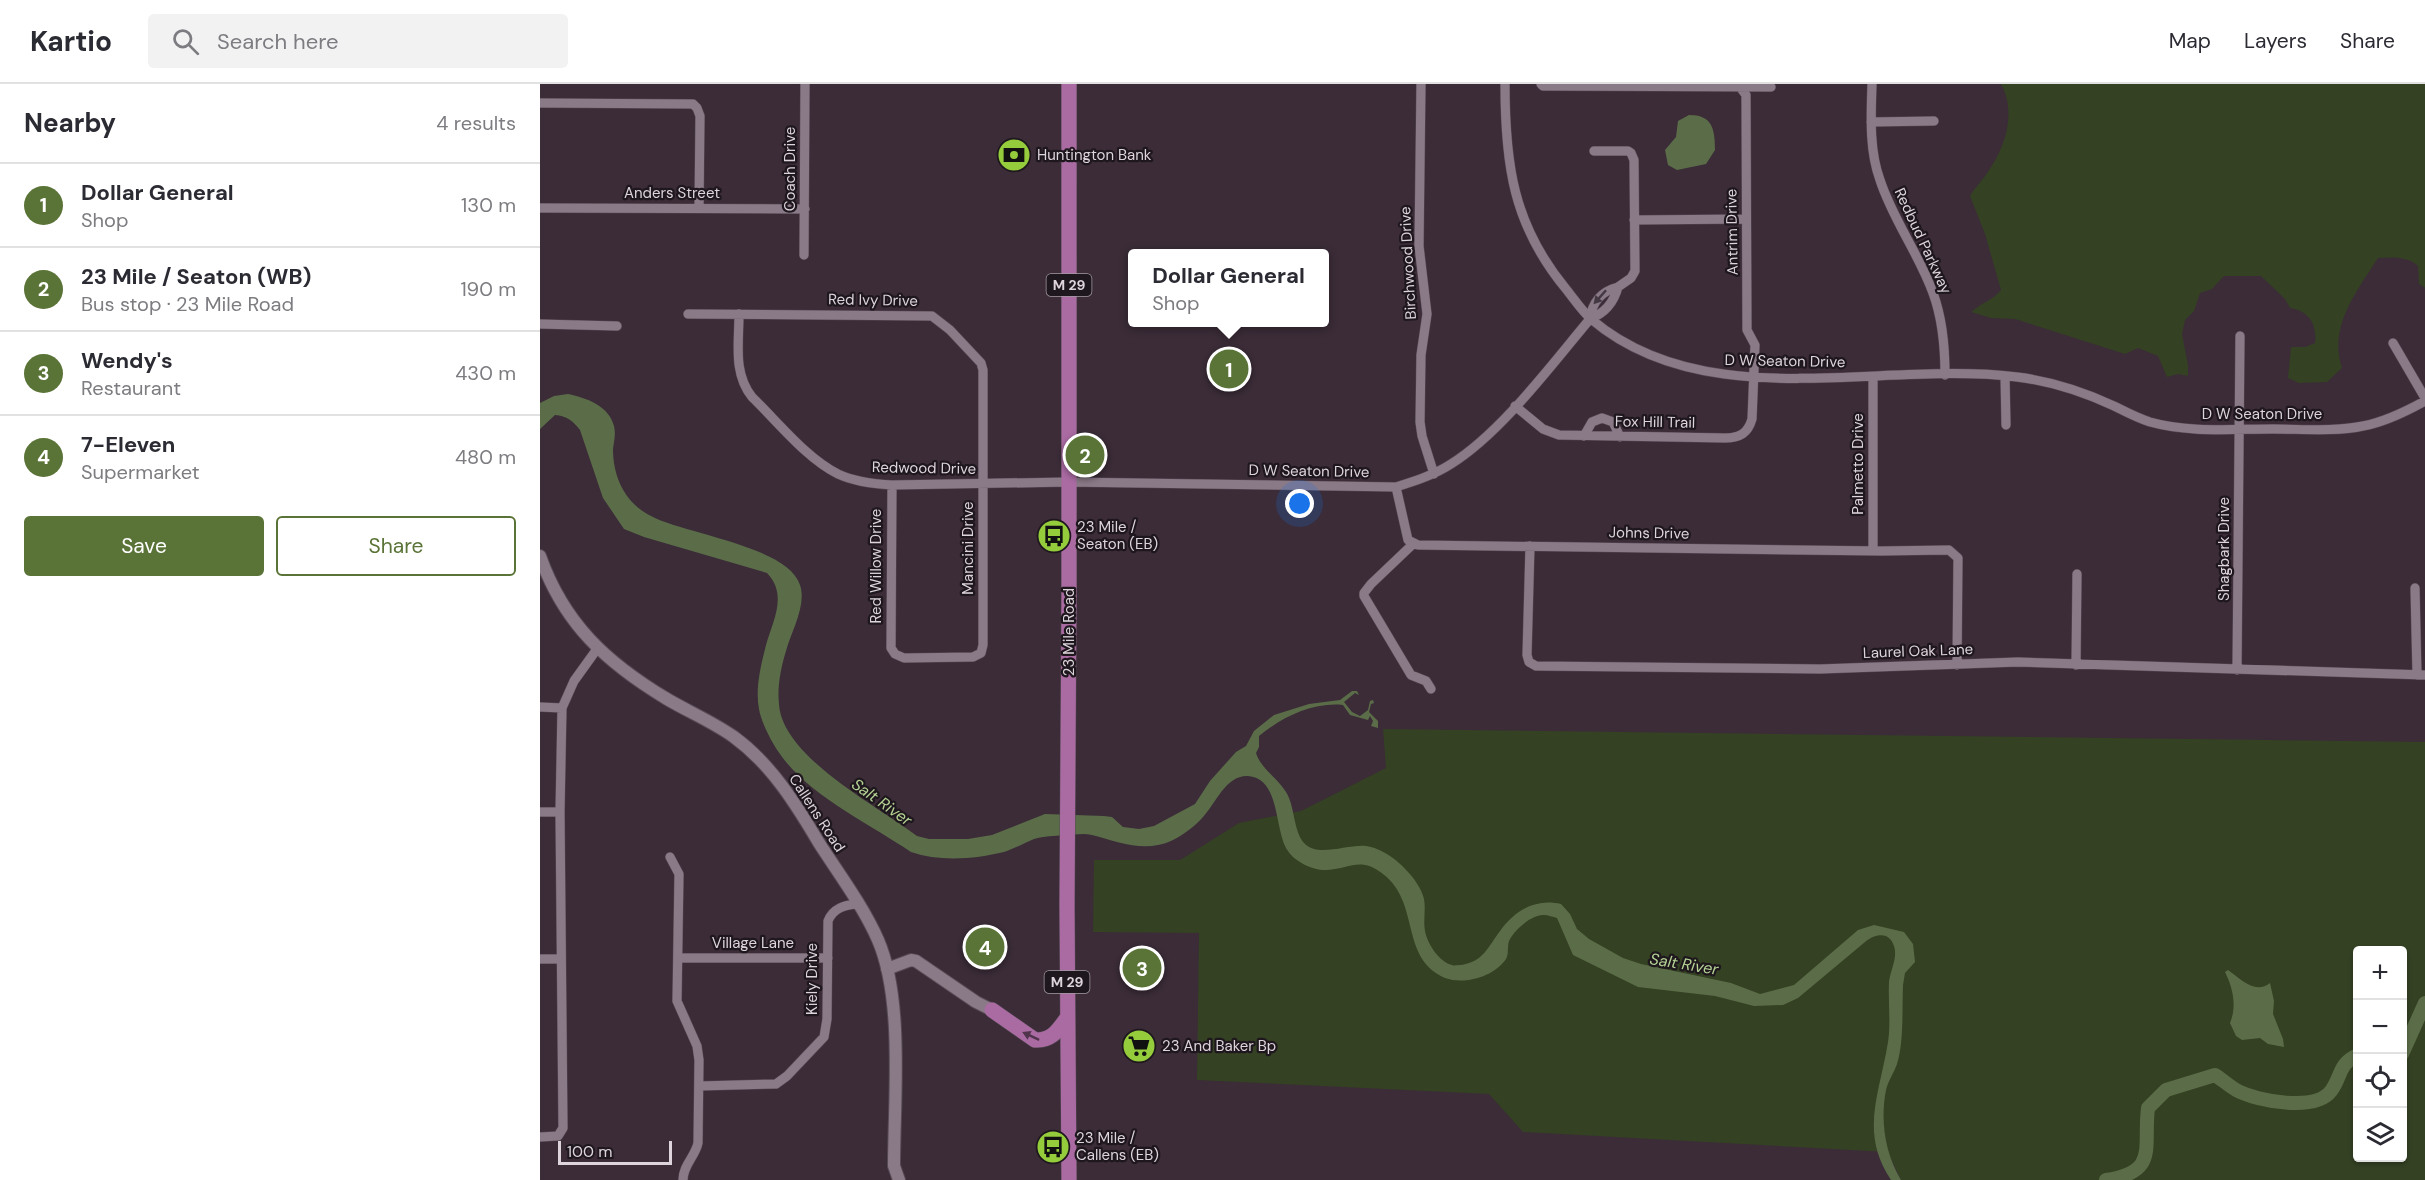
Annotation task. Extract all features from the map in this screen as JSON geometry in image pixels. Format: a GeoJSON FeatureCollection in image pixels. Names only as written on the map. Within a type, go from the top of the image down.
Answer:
{"type":"FeatureCollection","features":[{"type":"Feature","properties":{"kind":"main road","name":"23 Mile Road"},"geometry":{"type":"LineString","coordinates":[[1069,84],[1067,844],[1069,1180]]}},
{"type":"Feature","properties":{"kind":"main road"},"geometry":{"type":"LineString","coordinates":[[992,1010],[1035,1040],[1043,1040],[1052,1036],[1067,1018]]}},
{"type":"Feature","properties":{"kind":"street","name":"Coach Drive"},"geometry":{"type":"LineString","coordinates":[[804,84],[804,255]]}},
{"type":"Feature","properties":{"kind":"street","name":"Birchwood Drive"},"geometry":{"type":"LineString","coordinates":[[1421,84],[1419,246],[1427,314],[1421,355],[1421,430],[1434,474]]}},
{"type":"Feature","properties":{"kind":"street"},"geometry":{"type":"LineString","coordinates":[[1505,84],[1505,131],[1509,170],[1525,221],[1548,264],[1590,318],[1601,314],[1615,297],[1618,287],[1635,271],[1634,160],[1631,153],[1594,151]]}},
{"type":"Feature","properties":{"kind":"street"},"geometry":{"type":"LineString","coordinates":[[1541,84],[1543,86],[1771,87]]}},
{"type":"Feature","properties":{"kind":"street","name":"Redbud Parkway"},"geometry":{"type":"LineString","coordinates":[[1872,84],[1871,122],[1879,178],[1904,237],[1927,279],[1938,310],[1943,334],[1945,375]]}},
{"type":"Feature","properties":{"kind":"street","name":"Antrim Drive"},"geometry":{"type":"LineString","coordinates":[[1740,87],[1746,95],[1747,330],[1748,336],[1755,345],[1755,377]]}},
{"type":"Feature","properties":{"kind":"street"},"geometry":{"type":"LineString","coordinates":[[540,103],[693,104],[700,116],[699,208]]}},
{"type":"Feature","properties":{"kind":"street"},"geometry":{"type":"LineString","coordinates":[[1871,122],[1934,121]]}},
{"type":"Feature","properties":{"kind":"street","name":"Anders Street"},"geometry":{"type":"LineString","coordinates":[[540,208],[805,209]]}},
{"type":"Feature","properties":{"kind":"street"},"geometry":{"type":"LineString","coordinates":[[1634,220],[1746,219]]}},
{"type":"Feature","properties":{"kind":"street","name":"Red Ivy Drive"},"geometry":{"type":"LineString","coordinates":[[688,314],[932,316],[950,330],[981,363],[983,370]]}},
{"type":"Feature","properties":{"kind":"street","name":"Redwood Drive"},"geometry":{"type":"LineString","coordinates":[[739,314],[740,375],[743,385],[752,397],[820,463],[839,474],[854,479],[892,485],[1068,482]]}},
{"type":"Feature","properties":{"kind":"street","name":"D W Seaton Drive"},"geometry":{"type":"LineString","coordinates":[[1068,482],[1396,487],[1434,474],[1454,463],[1477,445],[1515,406],[1590,318],[1628,344],[1660,359],[1701,372],[1755,377],[2005,376],[2062,387],[2139,418],[2162,425],[2191,429],[2332,430],[2361,427],[2391,418],[2425,399]]}},
{"type":"Feature","properties":{"kind":"street"},"geometry":{"type":"LineString","coordinates":[[540,324],[617,326]]}},
{"type":"Feature","properties":{"kind":"street","name":"Shagbark Drive"},"geometry":{"type":"LineString","coordinates":[[2237,670],[2240,336]]}},
{"type":"Feature","properties":{"kind":"street"},"geometry":{"type":"LineString","coordinates":[[2394,343],[2425,399]]}},
{"type":"Feature","properties":{"kind":"street","name":"Mancini Drive"},"geometry":{"type":"LineString","coordinates":[[891,648],[895,654],[904,658],[973,657],[981,653],[983,645],[983,370]]}},
{"type":"Feature","properties":{"kind":"street"},"geometry":{"type":"LineString","coordinates":[[2005,376],[2006,425]]}},
{"type":"Feature","properties":{"kind":"street","name":"Fox Hill Trail"},"geometry":{"type":"LineString","coordinates":[[1515,406],[1537,425],[1552,434],[1737,437],[1744,433],[1751,423],[1755,377]]}},
{"type":"Feature","properties":{"kind":"street","name":"Palmetto Drive"},"geometry":{"type":"LineString","coordinates":[[1872,551],[1873,377]]}},
{"type":"Feature","properties":{"kind":"street"},"geometry":{"type":"LineString","coordinates":[[1584,436],[1592,422],[1602,418],[1613,422],[1620,436]]}},
{"type":"Feature","properties":{"kind":"street","name":"Red Willow Drive"},"geometry":{"type":"LineString","coordinates":[[891,648],[892,485]]}},
{"type":"Feature","properties":{"kind":"street"},"geometry":{"type":"LineString","coordinates":[[1396,487],[1408,540],[1413,544],[1367,588],[1364,596],[1411,675],[1426,681],[1431,689]]}},
{"type":"Feature","properties":{"kind":"street","name":"Johns Drive"},"geometry":{"type":"LineString","coordinates":[[1413,544],[1953,552],[1958,558],[1958,665]]}},
{"type":"Feature","properties":{"kind":"street","name":"Laurel Oak Lane"},"geometry":{"type":"LineString","coordinates":[[1530,546],[1527,651],[1529,662],[1533,665],[1820,669],[2018,662],[2421,675]]}},
{"type":"Feature","properties":{"kind":"street","name":"Callens Road"},"geometry":{"type":"LineString","coordinates":[[540,556],[563,606],[597,650],[627,674],[736,739],[776,777],[801,812],[879,942],[887,969],[895,1028],[894,1166],[899,1180]]}},
{"type":"Feature","properties":{"kind":"street"},"geometry":{"type":"LineString","coordinates":[[2076,665],[2077,574]]}},
{"type":"Feature","properties":{"kind":"street"},"geometry":{"type":"LineString","coordinates":[[2415,588],[2421,675]]}},
{"type":"Feature","properties":{"kind":"street"},"geometry":{"type":"LineString","coordinates":[[540,1137],[554,1137],[560,1134],[563,1128],[560,813],[562,708],[574,681],[597,650]]}},
{"type":"Feature","properties":{"kind":"street"},"geometry":{"type":"LineString","coordinates":[[540,707],[562,708]]}},
{"type":"Feature","properties":{"kind":"street"},"geometry":{"type":"LineString","coordinates":[[540,812],[560,813]]}},
{"type":"Feature","properties":{"kind":"street"},"geometry":{"type":"LineString","coordinates":[[669,857],[679,874],[677,1001],[699,1052],[698,1143],[684,1169],[683,1180]]}},
{"type":"Feature","properties":{"kind":"street","name":"Kiely Drive"},"geometry":{"type":"LineString","coordinates":[[699,1086],[769,1086],[776,1084],[787,1076],[826,1033],[827,925],[830,916],[843,906],[857,904]]}},
{"type":"Feature","properties":{"kind":"street","name":"Village Lane"},"geometry":{"type":"LineString","coordinates":[[678,958],[828,958]]}},
{"type":"Feature","properties":{"kind":"street"},"geometry":{"type":"LineString","coordinates":[[540,959],[561,959]]}},
{"type":"Feature","properties":{"kind":"street"},"geometry":{"type":"LineString","coordinates":[[887,969],[911,960],[916,961],[976,1002],[992,1010]]}},
{"type":"Feature","properties":{"kind":"shaded area"},"geometry":{"type":"Polygon","coordinates":[[[2001,84],[2425,84],[2425,288],[2419,284],[2418,266],[2414,263],[2399,258],[2378,258],[2347,310],[2339,338],[2342,368],[2327,382],[2299,383],[2288,378],[2291,347],[2305,347],[2315,343],[2315,330],[2307,315],[2290,308],[2285,299],[2261,276],[2224,276],[2212,289],[2200,293],[2194,311],[2185,320],[2182,334],[2188,376],[2178,374],[2167,377],[2158,356],[2138,348],[2125,354],[2015,319],[1991,318],[1971,312],[2001,290],[1985,234],[1970,196],[1985,176],[2004,142],[2008,107],[2001,84]]]}},
{"type":"Feature","properties":{"kind":"shaded area"},"geometry":{"type":"Polygon","coordinates":[[[1689,115],[1703,117],[1711,124],[1715,150],[1706,164],[1677,170],[1668,165],[1665,150],[1676,137],[1678,121],[1689,115]]]}},
{"type":"Feature","properties":{"kind":"shaded area"},"geometry":{"type":"Polygon","coordinates":[[[568,394],[596,404],[611,419],[615,432],[613,449],[618,479],[634,504],[642,511],[666,523],[756,551],[776,560],[792,572],[802,593],[798,618],[784,657],[780,677],[779,704],[784,724],[796,743],[834,779],[917,836],[929,839],[968,839],[992,835],[1045,814],[1112,817],[1123,827],[1139,829],[1154,826],[1195,804],[1210,781],[1236,752],[1246,746],[1254,731],[1274,715],[1309,704],[1340,700],[1352,691],[1357,691],[1359,695],[1355,693],[1344,702],[1352,712],[1360,716],[1368,710],[1370,701],[1373,700],[1374,703],[1371,704],[1369,712],[1378,721],[1378,728],[1371,726],[1373,721],[1370,716],[1368,720],[1350,715],[1343,705],[1309,708],[1288,717],[1259,736],[1259,747],[1256,753],[1258,759],[1286,792],[1300,838],[1304,843],[1317,850],[1372,847],[1394,859],[1404,868],[1420,888],[1424,899],[1424,927],[1428,941],[1438,956],[1447,963],[1461,965],[1475,961],[1512,917],[1527,907],[1543,903],[1561,904],[1570,914],[1577,929],[1589,939],[1623,958],[1731,983],[1760,994],[1794,985],[1858,930],[1874,925],[1904,932],[1913,944],[1915,962],[1905,973],[1901,1046],[1884,1102],[1885,1136],[1891,1159],[1901,1180],[1891,1180],[1881,1162],[1874,1129],[1874,1112],[1888,1042],[1889,982],[1895,955],[1892,941],[1885,936],[1869,939],[1798,998],[1783,1005],[1754,1006],[1715,996],[1638,987],[1573,955],[1557,918],[1546,915],[1534,917],[1515,932],[1509,941],[1506,959],[1494,971],[1469,980],[1445,978],[1431,969],[1421,957],[1395,886],[1383,874],[1368,866],[1316,869],[1295,859],[1288,851],[1280,832],[1275,807],[1266,786],[1259,779],[1248,776],[1240,777],[1228,785],[1203,817],[1192,827],[1175,839],[1161,844],[1132,845],[1082,834],[1038,838],[1004,852],[969,858],[934,857],[911,852],[823,796],[792,769],[770,738],[760,714],[758,693],[762,660],[777,608],[777,590],[773,581],[767,573],[624,529],[603,498],[580,430],[566,418],[555,415],[540,429],[540,403],[554,396],[568,394]]]}},
{"type":"Feature","properties":{"kind":"shaded area"},"geometry":{"type":"Polygon","coordinates":[[[1383,729],[2425,742],[2425,1180],[1901,1180],[1888,1152],[1523,1132],[1489,1094],[1197,1080],[1199,933],[1093,932],[1094,860],[1180,860],[1239,823],[1301,811],[1386,768],[1383,729]]]}},
{"type":"Feature","properties":{"kind":"shaded area"},"geometry":{"type":"Polygon","coordinates":[[[2228,970],[2254,987],[2270,983],[2274,1001],[2273,1014],[2284,1047],[2268,1044],[2260,1038],[2242,1040],[2236,1036],[2230,1023],[2234,1004],[2225,972],[2228,970]]]}},
{"type":"Feature","properties":{"kind":"waterway","name":"Salt River"},"geometry":{"type":"LineString","coordinates":[[2407,1043],[2425,1003]]}},
{"type":"Feature","properties":{"kind":"waterway","name":"Salt River"},"geometry":{"type":"LineString","coordinates":[[2106,1180],[2134,1171],[2141,1164],[2145,1156],[2148,1108],[2166,1090],[2215,1075],[2232,1088],[2247,1095],[2286,1103],[2313,1101],[2331,1091],[2344,1066],[2353,1058]]}},
{"type":"Feature","properties":{"kind":"place","name":"Huntington Bank"},"geometry":{"type":"Point","coordinates":[1014,155]}},
{"type":"Feature","properties":{"kind":"place","name":"Dollar General"},"geometry":{"type":"Point","coordinates":[1229,369]}},
{"type":"Feature","properties":{"kind":"place","name":"23 Mile / Seaton (WB)"},"geometry":{"type":"Point","coordinates":[1085,455]}},
{"type":"Feature","properties":{"kind":"place","name":"23 Mile / Seaton (EB)"},"geometry":{"type":"Point","coordinates":[1054,536]}},
{"type":"Feature","properties":{"kind":"place","name":"7-Eleven"},"geometry":{"type":"Point","coordinates":[985,947]}},
{"type":"Feature","properties":{"kind":"place","name":"Wendy's"},"geometry":{"type":"Point","coordinates":[1142,968]}},
{"type":"Feature","properties":{"kind":"place","name":"23 And Baker Bp"},"geometry":{"type":"Point","coordinates":[1139,1046]}},
{"type":"Feature","properties":{"kind":"place","name":"23 Mile / Callens (EB)"},"geometry":{"type":"Point","coordinates":[1053,1147]}}]}
